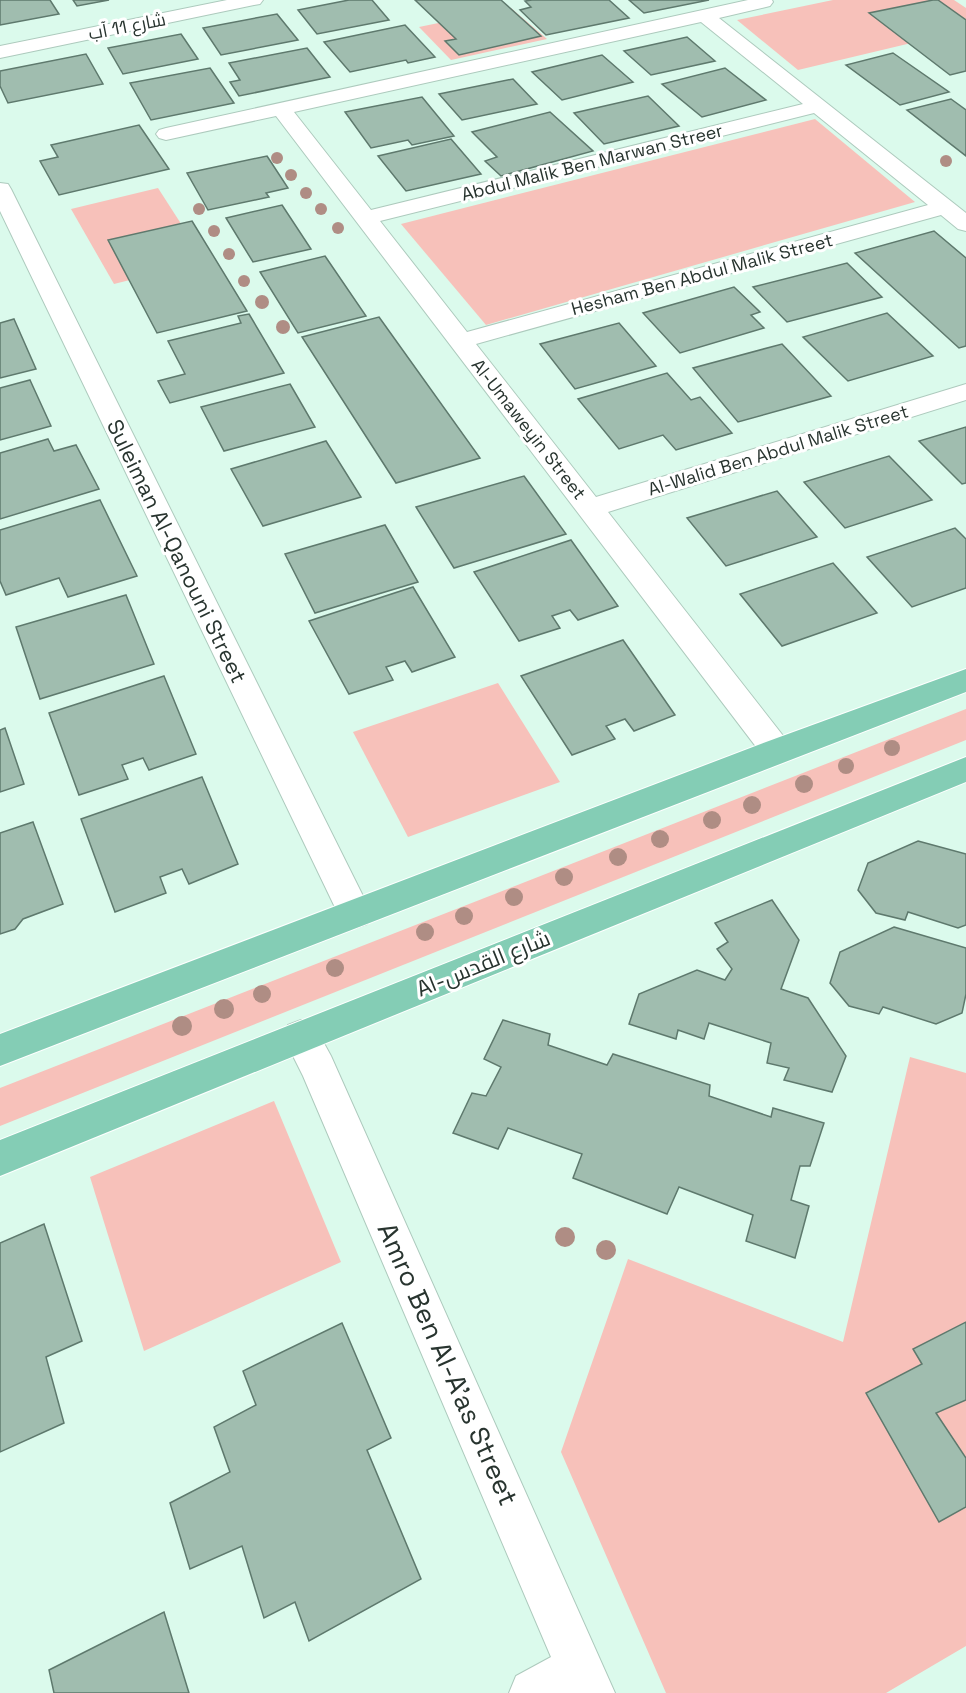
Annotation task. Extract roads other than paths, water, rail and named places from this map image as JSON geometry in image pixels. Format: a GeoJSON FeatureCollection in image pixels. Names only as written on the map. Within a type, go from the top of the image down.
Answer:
{"type":"FeatureCollection","features":[{"type":"Feature","properties":{"kind":"main road"},"geometry":{"type":"LineString","coordinates":[[0,1050],[966,680]]}},
{"type":"Feature","properties":{"kind":"main road","name":"Al-شارع القدس"},"geometry":{"type":"LineString","coordinates":[[0,1158],[966,769]]}},
{"type":"Feature","properties":{"kind":"street","name":"شارع 11 آب"},"geometry":{"type":"LineString","coordinates":[[0,52],[254,0]]}},
{"type":"Feature","properties":{"kind":"street"},"geometry":{"type":"LineString","coordinates":[[166,134],[764,2]]}},
{"type":"Feature","properties":{"kind":"street"},"geometry":{"type":"LineString","coordinates":[[704,15],[966,224]]}},
{"type":"Feature","properties":{"kind":"street","name":"Abdul Malik Ben Marwan Streer"},"geometry":{"type":"LineString","coordinates":[[366,218],[818,106]]}},
{"type":"Feature","properties":{"kind":"street","name":"Al-Umaweyin Street"},"geometry":{"type":"LineString","coordinates":[[281,108],[777,751]]}},
{"type":"Feature","properties":{"kind":"street","name":"Suleiman Al-Qanouni Street"},"geometry":{"type":"LineString","coordinates":[[0,189],[355,914]]}},
{"type":"Feature","properties":{"kind":"street","name":"Hesham Ben Abdul Malik Street"},"geometry":{"type":"LineString","coordinates":[[461,341],[944,207]]}},
{"type":"Feature","properties":{"kind":"street","name":"Al-Walid Ben Abdul Malik Street"},"geometry":{"type":"LineString","coordinates":[[590,508],[966,392]]}},
{"type":"Feature","properties":{"kind":"street","name":"Amro Ben Al-A'as Street"},"geometry":{"type":"LineString","coordinates":[[301,1036],[323,1079],[585,1680]]}},
{"type":"Feature","properties":{"kind":"street"},"geometry":{"type":"LineString","coordinates":[[533,1693],[585,1680]]}}]}
